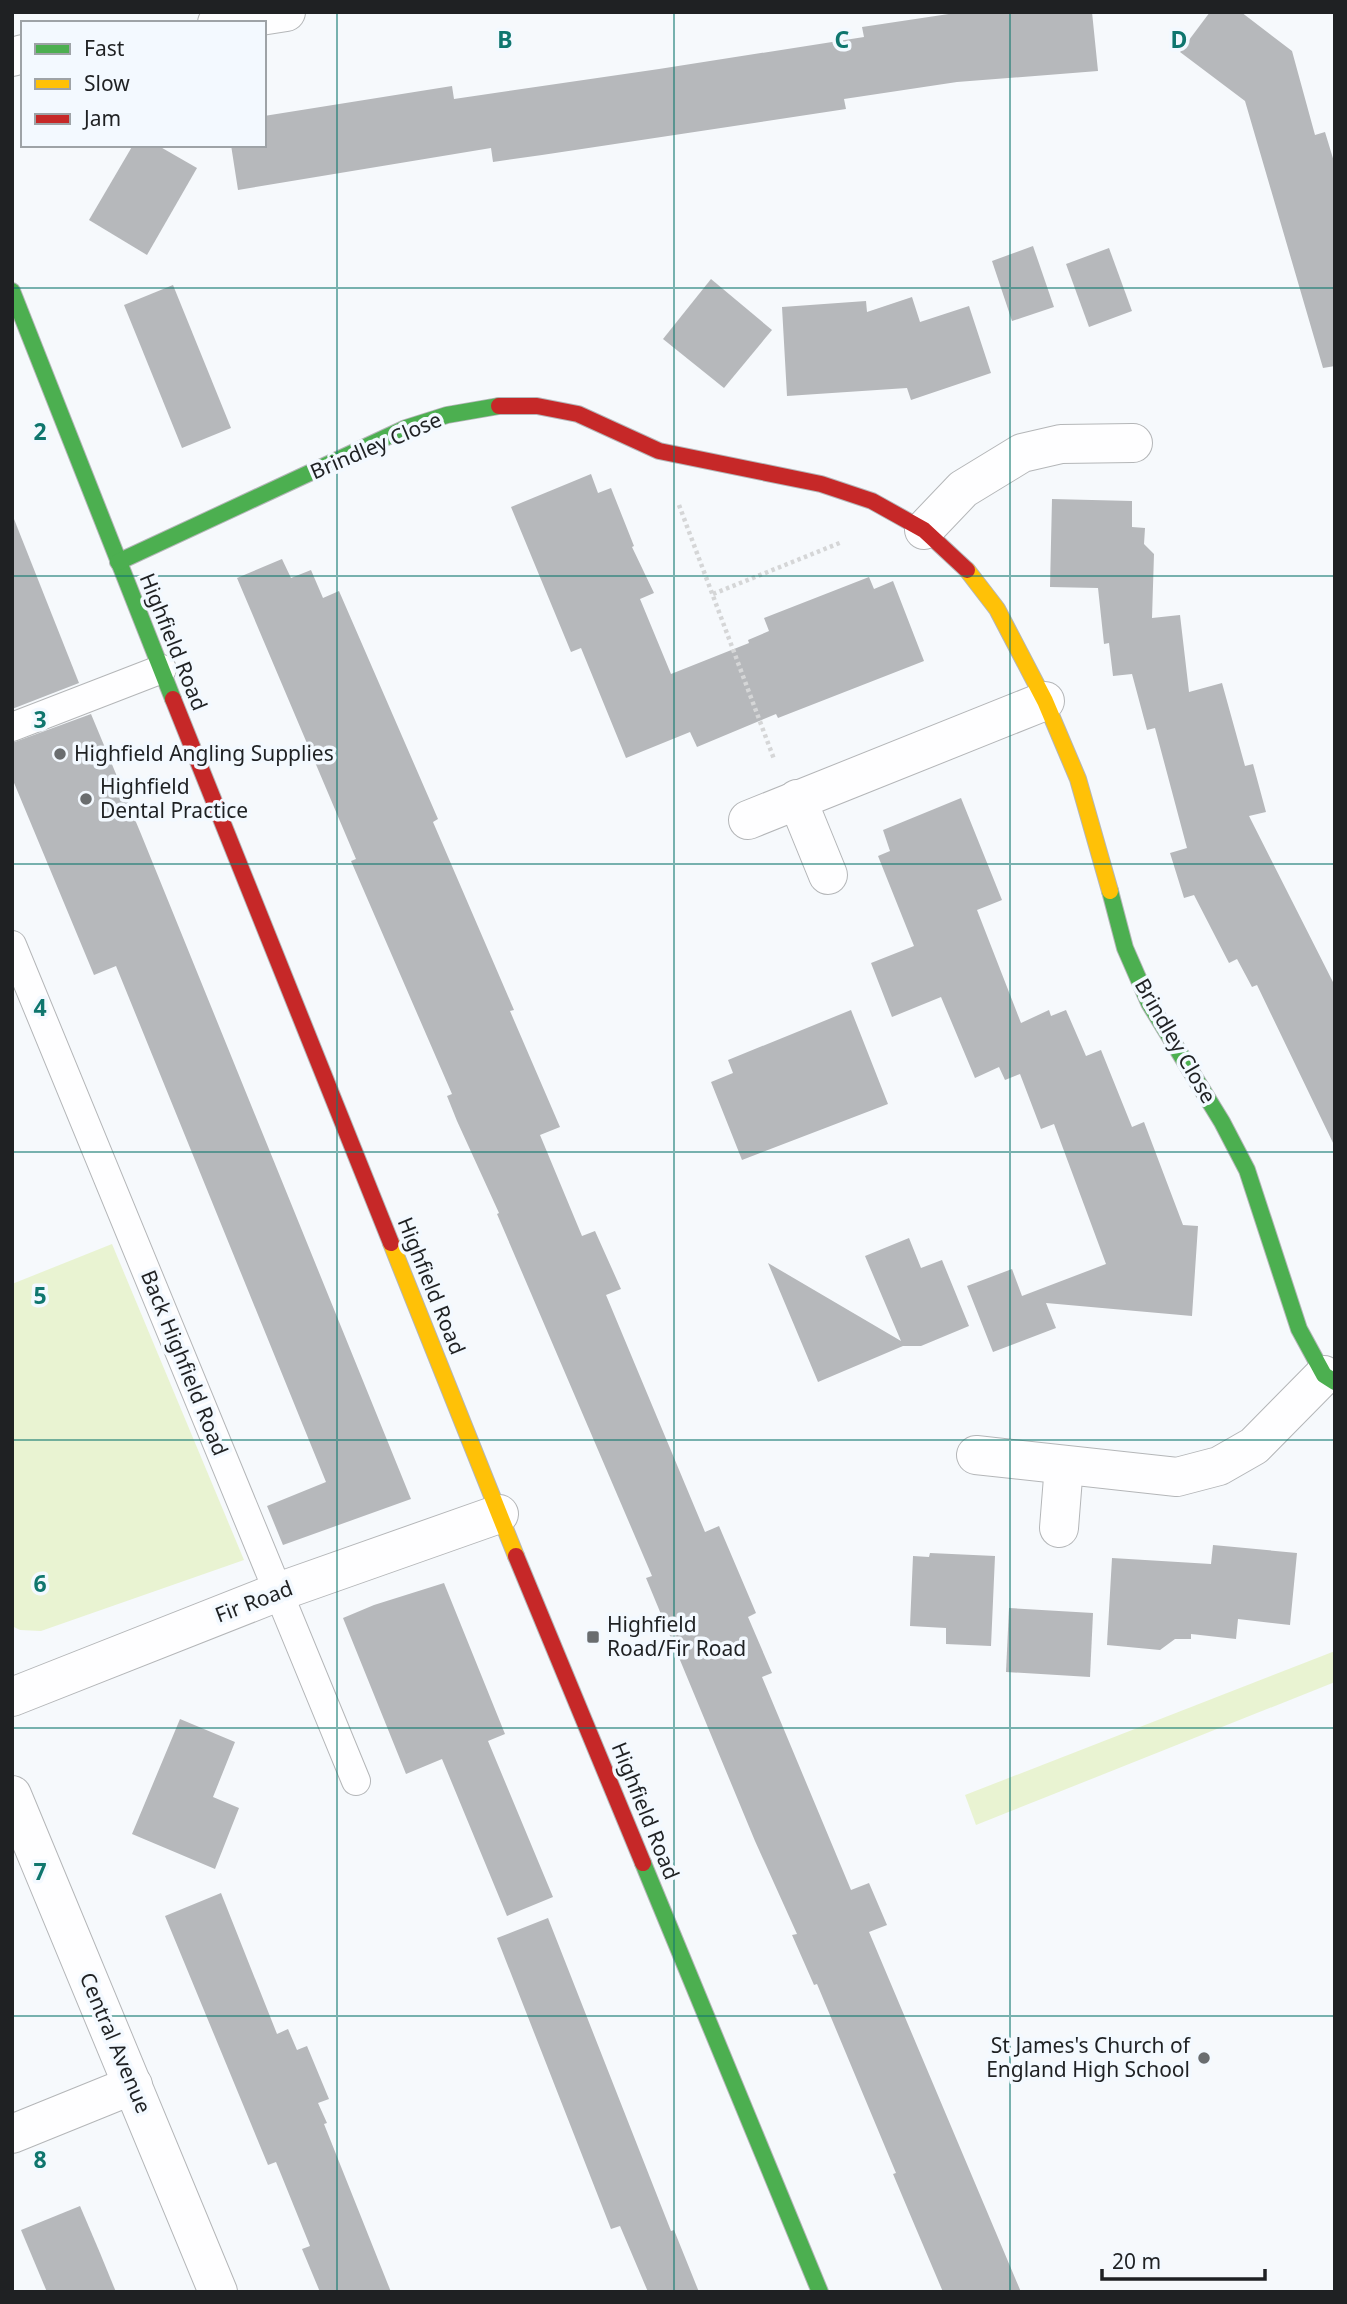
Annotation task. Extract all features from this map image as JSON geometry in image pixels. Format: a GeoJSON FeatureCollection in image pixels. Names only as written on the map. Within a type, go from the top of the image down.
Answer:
{"type":"FeatureCollection","features":[{"type":"Feature","properties":{"kind":"street"},"geometry":{"type":"LineString","coordinates":[[230,21],[286,12]]}},
{"type":"Feature","properties":{"kind":"street","name":"Highfield Road"},"geometry":{"type":"LineString","coordinates":[[12,291],[499,1514],[820,2292]]}},
{"type":"Feature","properties":{"kind":"street","name":"Brindley Close"},"geometry":{"type":"LineString","coordinates":[[118,562],[406,429],[470,410],[493,406],[537,405],[578,414],[659,451],[821,484],[872,501],[913,524],[965,568],[996,608],[1045,701],[1078,779],[1125,948],[1149,1003],[1222,1122],[1247,1170],[1299,1329],[1330,1378],[1254,1446],[1219,1466],[1177,1477],[976,1455]]}},
{"type":"Feature","properties":{"kind":"street"},"geometry":{"type":"LineString","coordinates":[[913,524],[1022,453],[1061,444],[1074,428],[1133,443]]}},
{"type":"Feature","properties":{"kind":"street"},"geometry":{"type":"LineString","coordinates":[[748,820],[1045,701]]}},
{"type":"Feature","properties":{"kind":"street"},"geometry":{"type":"LineString","coordinates":[[794,801],[828,876]]}},
{"type":"Feature","properties":{"kind":"street"},"geometry":{"type":"LineString","coordinates":[[1059,1528],[1064,1465]]}},
{"type":"Feature","properties":{"kind":"street","name":"Fir Road"},"geometry":{"type":"LineString","coordinates":[[12,1697],[278,1592],[499,1514]]}},
{"type":"Feature","properties":{"kind":"street","name":"Central Avenue"},"geometry":{"type":"LineString","coordinates":[[12,1795],[218,2292]]}},
{"type":"Feature","properties":{"kind":"street"},"geometry":{"type":"LineString","coordinates":[[12,2134],[133,2085]]}},
{"type":"Feature","properties":{"kind":"lane"},"geometry":{"type":"LineString","coordinates":[[12,727],[162,669]]}},
{"type":"Feature","properties":{"kind":"lane","name":"Back Highfield Road"},"geometry":{"type":"LineString","coordinates":[[12,945],[356,1781]]}},
{"type":"Feature","properties":{"kind":"path"},"geometry":{"type":"LineString","coordinates":[[659,451],[794,801]]}},
{"type":"Feature","properties":{"kind":"path"},"geometry":{"type":"LineString","coordinates":[[713,594],[913,524]]}},
{"type":"Feature","properties":{"kind":"green space"},"geometry":{"type":"Polygon","coordinates":[[[112,1244],[244,1560],[41,1631],[20,1630],[12,1626],[12,1284],[112,1244]]]}},
{"type":"Feature","properties":{"kind":"green space"},"geometry":{"type":"Polygon","coordinates":[[[1335,1651],[1335,1682],[976,1825],[965,1795],[1335,1651]]]}},
{"type":"Feature","properties":{"kind":"building"},"geometry":{"type":"Polygon","coordinates":[[[962,12],[1092,12],[1098,71],[957,82],[844,99],[846,109],[542,155],[493,162],[491,148],[238,190],[231,147],[266,147],[266,116],[452,86],[454,99],[659,69],[864,37],[862,27],[962,12]]]}},
{"type":"Feature","properties":{"kind":"building"},"geometry":{"type":"Polygon","coordinates":[[[1210,12],[1241,12],[1292,51],[1315,135],[1325,132],[1335,165],[1335,366],[1323,368],[1245,101],[1180,52],[1210,12]]]}},
{"type":"Feature","properties":{"kind":"building"},"geometry":{"type":"Polygon","coordinates":[[[132,147],[160,147],[197,168],[147,255],[89,220],[132,147]]]}},
{"type":"Feature","properties":{"kind":"building"},"geometry":{"type":"Polygon","coordinates":[[[1033,246],[1054,307],[1012,321],[992,261],[1033,246]]]}},
{"type":"Feature","properties":{"kind":"building"},"geometry":{"type":"Polygon","coordinates":[[[1109,248],[1132,311],[1089,327],[1066,264],[1109,248]]]}},
{"type":"Feature","properties":{"kind":"building"},"geometry":{"type":"Polygon","coordinates":[[[711,279],[772,330],[724,388],[663,339],[711,279]]]}},
{"type":"Feature","properties":{"kind":"building"},"geometry":{"type":"Polygon","coordinates":[[[173,285],[231,428],[182,448],[124,305],[173,285]]]}},
{"type":"Feature","properties":{"kind":"building"},"geometry":{"type":"Polygon","coordinates":[[[912,297],[920,322],[969,306],[991,373],[911,400],[907,388],[787,396],[782,307],[866,301],[867,312],[912,297]]]}},
{"type":"Feature","properties":{"kind":"building"},"geometry":{"type":"Polygon","coordinates":[[[591,474],[598,493],[611,488],[634,546],[632,547],[654,593],[640,599],[671,674],[749,643],[748,640],[769,631],[764,618],[869,577],[874,589],[893,581],[924,661],[778,718],[776,714],[697,747],[690,732],[626,758],[581,648],[571,652],[511,507],[591,474]]]}},
{"type":"Feature","properties":{"kind":"building"},"geometry":{"type":"Polygon","coordinates":[[[1052,499],[1132,501],[1132,527],[1145,528],[1144,544],[1154,554],[1152,618],[1180,615],[1189,692],[1222,683],[1245,766],[1253,764],[1266,812],[1249,816],[1335,986],[1335,1147],[1257,985],[1252,987],[1237,959],[1229,963],[1194,895],[1184,898],[1170,853],[1187,848],[1155,728],[1147,730],[1132,674],[1113,676],[1109,643],[1104,644],[1098,588],[1050,587],[1052,499]]]}},
{"type":"Feature","properties":{"kind":"building"},"geometry":{"type":"Polygon","coordinates":[[[14,519],[79,683],[12,709],[12,520],[14,519]]]}},
{"type":"Feature","properties":{"kind":"building"},"geometry":{"type":"Polygon","coordinates":[[[282,559],[291,578],[311,570],[323,598],[339,591],[438,819],[433,822],[514,1010],[510,1011],[560,1127],[540,1135],[582,1236],[595,1231],[621,1289],[606,1295],[705,1532],[719,1526],[756,1613],[748,1617],[772,1673],[762,1677],[851,1890],[869,1883],[887,1925],[869,1932],[1021,2292],[943,2292],[817,1984],[814,1985],[792,1935],[797,1934],[755,1841],[646,1578],[652,1576],[497,1214],[499,1213],[457,1121],[447,1096],[452,1094],[351,861],[356,859],[237,578],[282,559]]]}},
{"type":"Feature","properties":{"kind":"building"},"geometry":{"type":"Polygon","coordinates":[[[91,714],[411,1499],[283,1545],[267,1506],[326,1482],[116,966],[94,975],[12,778],[12,743],[91,714]]]}},
{"type":"Feature","properties":{"kind":"building"},"geometry":{"type":"Polygon","coordinates":[[[961,798],[1002,900],[977,910],[1021,1023],[1049,1010],[1051,1016],[1066,1010],[1086,1056],[1101,1050],[1132,1127],[1144,1122],[1183,1225],[1198,1226],[1192,1316],[1046,1303],[1056,1328],[993,1352],[967,1286],[1012,1269],[1022,1296],[1106,1264],[1054,1124],[1041,1129],[1020,1074],[1005,1080],[999,1067],[975,1078],[941,997],[892,1017],[871,963],[914,946],[878,856],[890,851],[883,830],[961,798]]]}},
{"type":"Feature","properties":{"kind":"building"},"geometry":{"type":"Polygon","coordinates":[[[851,1010],[888,1104],[742,1160],[711,1082],[733,1073],[728,1060],[851,1010]]]}},
{"type":"Feature","properties":{"kind":"building"},"geometry":{"type":"Polygon","coordinates":[[[909,1238],[921,1268],[942,1260],[969,1326],[921,1346],[903,1346],[818,1382],[768,1263],[901,1341],[865,1256],[909,1238]]]}},
{"type":"Feature","properties":{"kind":"building"},"geometry":{"type":"Polygon","coordinates":[[[1213,1545],[1297,1553],[1290,1625],[1238,1619],[1236,1639],[1191,1634],[1191,1639],[1175,1639],[1160,1650],[1107,1645],[1112,1558],[1211,1564],[1213,1545]]]}},
{"type":"Feature","properties":{"kind":"building"},"geometry":{"type":"Polygon","coordinates":[[[930,1553],[995,1556],[991,1646],[946,1644],[946,1628],[910,1626],[913,1556],[929,1557],[930,1553]]]}},
{"type":"Feature","properties":{"kind":"building"},"geometry":{"type":"Polygon","coordinates":[[[444,1583],[505,1734],[488,1741],[553,1897],[507,1916],[442,1759],[406,1774],[343,1618],[374,1605],[444,1583]]]}},
{"type":"Feature","properties":{"kind":"building"},"geometry":{"type":"Polygon","coordinates":[[[1009,1608],[1093,1613],[1090,1677],[1006,1672],[1009,1608]]]}},
{"type":"Feature","properties":{"kind":"building"},"geometry":{"type":"Polygon","coordinates":[[[180,1719],[235,1742],[213,1797],[239,1808],[215,1869],[132,1834],[180,1719]]]}},
{"type":"Feature","properties":{"kind":"building"},"geometry":{"type":"Polygon","coordinates":[[[221,1893],[277,2034],[288,2029],[297,2050],[307,2046],[329,2099],[318,2103],[327,2123],[324,2124],[391,2292],[320,2292],[302,2249],[310,2246],[276,2162],[268,2165],[165,1916],[221,1893]]]}},
{"type":"Feature","properties":{"kind":"building"},"geometry":{"type":"Polygon","coordinates":[[[548,1918],[671,2231],[674,2230],[699,2292],[648,2292],[620,2226],[611,2229],[497,1938],[548,1918]]]}},
{"type":"Feature","properties":{"kind":"building"},"geometry":{"type":"Polygon","coordinates":[[[80,2206],[116,2292],[47,2292],[21,2230],[80,2206]]]}},
{"type":"Feature","properties":{"kind":"traffic: fast"},"geometry":{"type":"LineString","coordinates":[[12,291],[173,699]]}},
{"type":"Feature","properties":{"kind":"traffic: fast"},"geometry":{"type":"LineString","coordinates":[[118,562],[406,428],[447,415],[499,406]]}},
{"type":"Feature","properties":{"kind":"traffic: fast"},"geometry":{"type":"LineString","coordinates":[[1110,891],[1125,948],[1149,1003],[1222,1122],[1247,1170],[1299,1329],[1324,1375],[1335,1382]]}},
{"type":"Feature","properties":{"kind":"traffic: fast"},"geometry":{"type":"LineString","coordinates":[[643,1863],[820,2292]]}},
{"type":"Feature","properties":{"kind":"traffic: slow"},"geometry":{"type":"LineString","coordinates":[[967,570],[997,609],[1045,701],[1078,779],[1110,891]]}},
{"type":"Feature","properties":{"kind":"traffic: slow"},"geometry":{"type":"LineString","coordinates":[[391,1243],[516,1556]]}},
{"type":"Feature","properties":{"kind":"traffic: jam"},"geometry":{"type":"LineString","coordinates":[[499,406],[537,406],[578,414],[659,451],[821,484],[872,501],[924,530],[967,570]]}},
{"type":"Feature","properties":{"kind":"traffic: jam"},"geometry":{"type":"LineString","coordinates":[[173,699],[391,1243]]}},
{"type":"Feature","properties":{"kind":"traffic: jam"},"geometry":{"type":"LineString","coordinates":[[516,1556],[643,1863]]}},
{"type":"Feature","properties":{"kind":"place","name":"Highfield Angling Supplies"},"geometry":{"type":"Point","coordinates":[60,754]}},
{"type":"Feature","properties":{"kind":"place","name":"Highfield Dental Practice"},"geometry":{"type":"Point","coordinates":[86,799]}},
{"type":"Feature","properties":{"kind":"place","name":"Highfield Road/Fir Road"},"geometry":{"type":"Point","coordinates":[593,1637]}},
{"type":"Feature","properties":{"kind":"place","name":"St James's Church of England High School"},"geometry":{"type":"Point","coordinates":[1204,2058]}}]}
